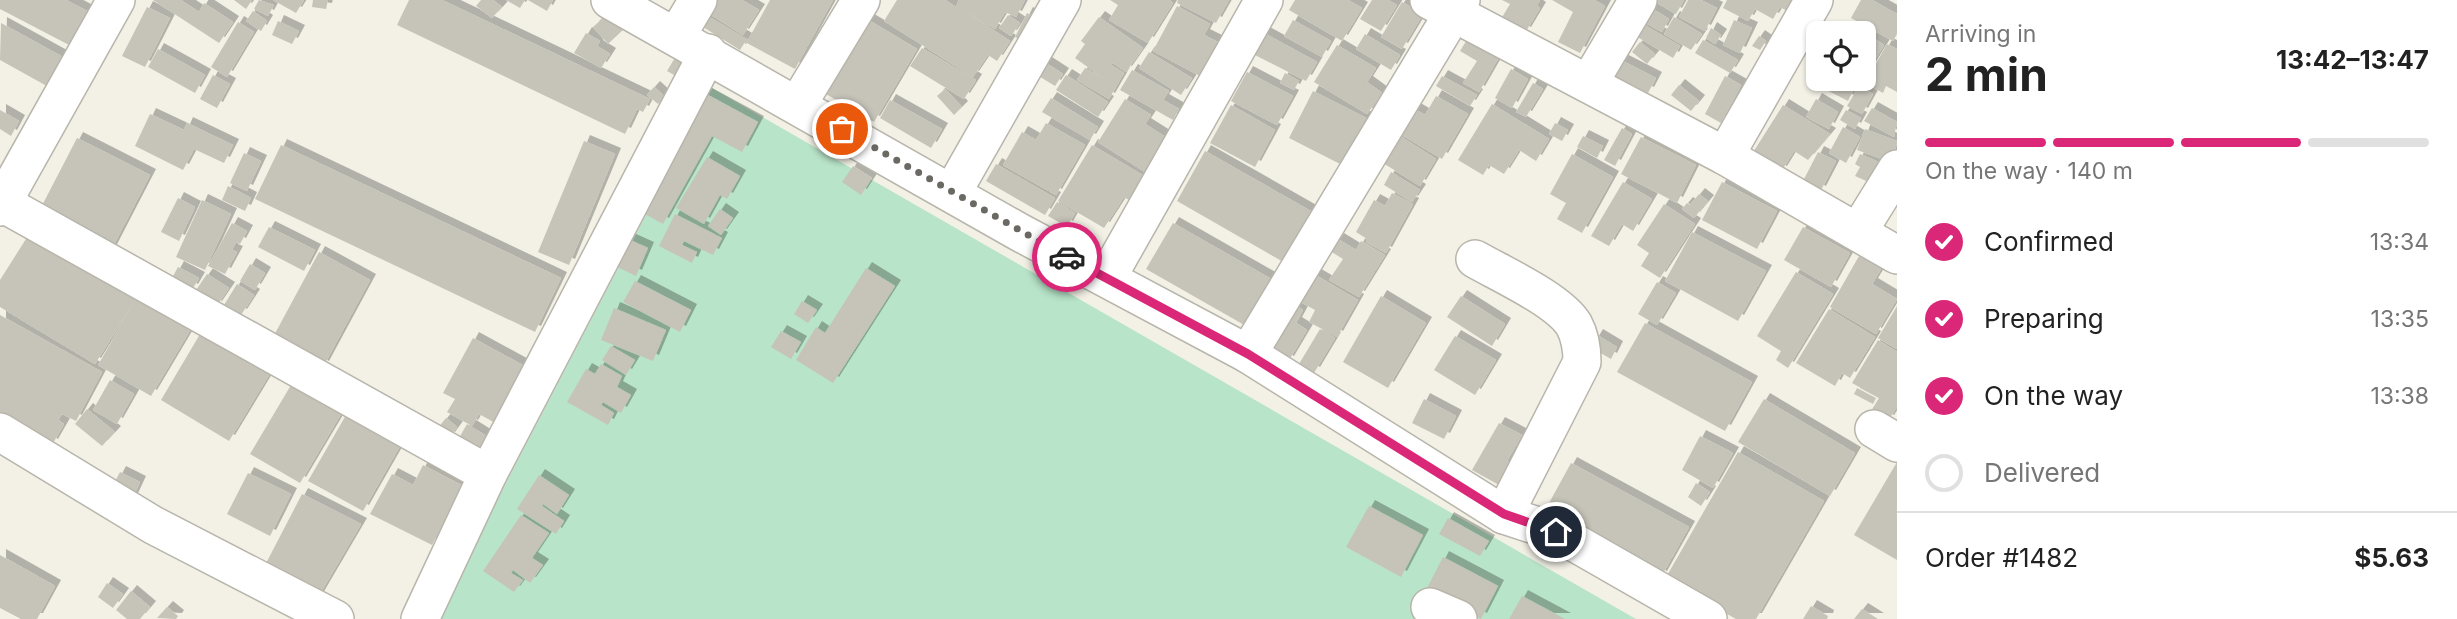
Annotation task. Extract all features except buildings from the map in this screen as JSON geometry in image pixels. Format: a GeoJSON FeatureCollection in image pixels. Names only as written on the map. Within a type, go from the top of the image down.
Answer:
{"type":"FeatureCollection","features":[{"type":"Feature","properties":{"kind":"street"},"geometry":{"type":"LineString","coordinates":[[116,0],[1,205],[488,474]]}},
{"type":"Feature","properties":{"kind":"street"},"geometry":{"type":"LineString","coordinates":[[610,0],[952,193],[1248,354],[1504,514],[1556,532],[1709,619]]}},
{"type":"Feature","properties":{"kind":"street"},"geometry":{"type":"LineString","coordinates":[[420,619],[692,45],[698,0]]}},
{"type":"Feature","properties":{"kind":"street"},"geometry":{"type":"LineString","coordinates":[[797,104],[861,0]]}},
{"type":"Feature","properties":{"kind":"street"},"geometry":{"type":"LineString","coordinates":[[952,193],[1062,0]]}},
{"type":"Feature","properties":{"kind":"street"},"geometry":{"type":"LineString","coordinates":[[1107,278],[1265,0]]}},
{"type":"Feature","properties":{"kind":"street"},"geometry":{"type":"LineString","coordinates":[[1589,83],[1638,0]]}},
{"type":"Feature","properties":{"kind":"street"},"geometry":{"type":"LineString","coordinates":[[1725,156],[1814,0]]}},
{"type":"Feature","properties":{"kind":"street"},"geometry":{"type":"LineString","coordinates":[[1248,354],[1447,5],[1725,156],[1897,255]]}},
{"type":"Feature","properties":{"kind":"street"},"geometry":{"type":"LineString","coordinates":[[1858,232],[1897,169]]}},
{"type":"Feature","properties":{"kind":"street"},"geometry":{"type":"LineString","coordinates":[[1475,259],[1553,305],[1573,324],[1582,347],[1582,362],[1504,514]]}},
{"type":"Feature","properties":{"kind":"street"},"geometry":{"type":"LineString","coordinates":[[0,432],[153,525],[335,619]]}},
{"type":"Feature","properties":{"kind":"green space"},"geometry":{"type":"Polygon","coordinates":[[[712,88],[1636,619],[435,619],[712,88]]]}},
{"type":"Feature","properties":{"kind":"way so far"},"geometry":{"type":"LineString","coordinates":[[842,129],[1067,257]]}},
{"type":"Feature","properties":{"kind":"route"},"geometry":{"type":"LineString","coordinates":[[1067,257],[1248,354],[1504,514],[1556,532]]}}]}
